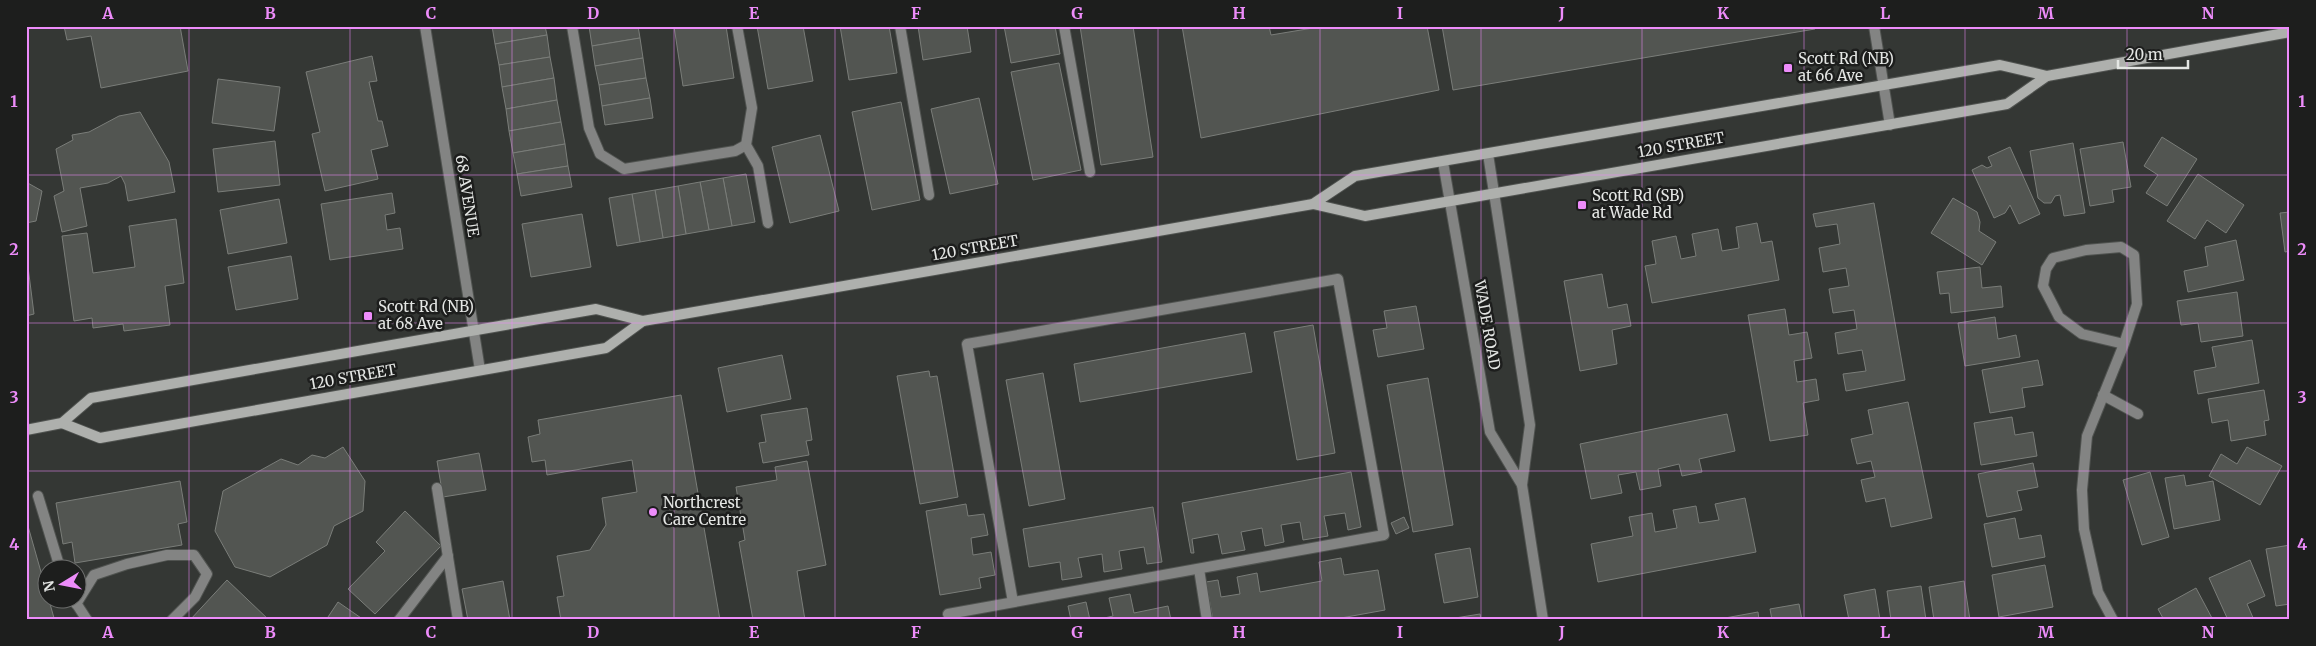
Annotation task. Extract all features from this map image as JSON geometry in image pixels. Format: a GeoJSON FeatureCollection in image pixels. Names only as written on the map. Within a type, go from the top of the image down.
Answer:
{"type":"FeatureCollection","features":[{"type":"Feature","properties":{"kind":"main road","name":"120 STREET"},"geometry":{"type":"LineString","coordinates":[[1313,204],[1355,176],[2000,65],[2047,76],[2290,32]]}},
{"type":"Feature","properties":{"kind":"main road","name":"120 STREET"},"geometry":{"type":"LineString","coordinates":[[26,430],[62,423],[91,398],[596,309],[643,321],[1313,204],[1365,216],[1890,125],[2007,104],[2047,76]]}},
{"type":"Feature","properties":{"kind":"main road","name":"120 STREET"},"geometry":{"type":"LineString","coordinates":[[62,423],[100,438],[606,348],[643,321]]}},
{"type":"Feature","properties":{"kind":"street","name":"68 AVENUE"},"geometry":{"type":"LineString","coordinates":[[425,26],[480,370]]}},
{"type":"Feature","properties":{"kind":"street"},"geometry":{"type":"LineString","coordinates":[[572,26],[589,128],[600,154],[624,169],[734,151],[746,144]]}},
{"type":"Feature","properties":{"kind":"street"},"geometry":{"type":"LineString","coordinates":[[737,26],[752,108],[746,144],[758,166],[768,223]]}},
{"type":"Feature","properties":{"kind":"street"},"geometry":{"type":"LineString","coordinates":[[900,26],[929,195]]}},
{"type":"Feature","properties":{"kind":"street"},"geometry":{"type":"LineString","coordinates":[[1064,26],[1090,172]]}},
{"type":"Feature","properties":{"kind":"street"},"geometry":{"type":"LineString","coordinates":[[1874,26],[1890,125]]}},
{"type":"Feature","properties":{"kind":"street","name":"WADE ROAD"},"geometry":{"type":"LineString","coordinates":[[1488,154],[1530,425],[1522,485],[1543,620]]}},
{"type":"Feature","properties":{"kind":"street","name":"WADE ROAD"},"geometry":{"type":"LineString","coordinates":[[1443,162],[1490,432],[1522,485]]}},
{"type":"Feature","properties":{"kind":"street"},"geometry":{"type":"LineString","coordinates":[[2113,620],[2098,592],[2084,529],[2082,490],[2087,436],[2124,344],[2138,304],[2134,255],[2121,247],[2086,250],[2053,258],[2046,269],[2043,286],[2058,317],[2082,334],[2124,344]]}},
{"type":"Feature","properties":{"kind":"street"},"geometry":{"type":"LineString","coordinates":[[948,614],[1384,536],[1338,279],[967,344],[1013,602]]}},
{"type":"Feature","properties":{"kind":"street"},"geometry":{"type":"LineString","coordinates":[[2103,395],[2138,414]]}},
{"type":"Feature","properties":{"kind":"street"},"geometry":{"type":"LineString","coordinates":[[437,488],[458,620]]}},
{"type":"Feature","properties":{"kind":"street"},"geometry":{"type":"LineString","coordinates":[[38,496],[57,558]]}},
{"type":"Feature","properties":{"kind":"street"},"geometry":{"type":"LineString","coordinates":[[88,583],[94,575],[127,564],[167,555],[194,555],[207,574],[195,597],[172,620]]}},
{"type":"Feature","properties":{"kind":"street"},"geometry":{"type":"LineString","coordinates":[[399,620],[448,556]]}},
{"type":"Feature","properties":{"kind":"street"},"geometry":{"type":"LineString","coordinates":[[1199,569],[1207,620]]}},
{"type":"Feature","properties":{"kind":"street"},"geometry":{"type":"LineString","coordinates":[[78,608],[87,620]]}},
{"type":"Feature","properties":{"kind":"building"},"geometry":{"type":"Polygon","coordinates":[[[64,26],[180,26],[188,71],[101,88],[91,36],[67,40],[64,26]]]}},
{"type":"Feature","properties":{"kind":"building"},"geometry":{"type":"Polygon","coordinates":[[[492,26],[545,26],[547,35],[495,44],[492,26]]]}},
{"type":"Feature","properties":{"kind":"building"},"geometry":{"type":"Polygon","coordinates":[[[589,26],[638,26],[640,38],[592,46],[589,26]]]}},
{"type":"Feature","properties":{"kind":"building"},"geometry":{"type":"Polygon","coordinates":[[[674,26],[726,26],[734,78],[683,86],[674,26]]]}},
{"type":"Feature","properties":{"kind":"building"},"geometry":{"type":"Polygon","coordinates":[[[757,26],[803,26],[813,81],[768,89],[757,26]]]}},
{"type":"Feature","properties":{"kind":"building"},"geometry":{"type":"Polygon","coordinates":[[[840,26],[889,26],[897,73],[849,80],[840,26]]]}},
{"type":"Feature","properties":{"kind":"building"},"geometry":{"type":"Polygon","coordinates":[[[918,26],[967,26],[971,52],[923,60],[918,26]]]}},
{"type":"Feature","properties":{"kind":"building"},"geometry":{"type":"Polygon","coordinates":[[[1004,26],[1055,26],[1060,54],[1011,63],[1004,26]]]}},
{"type":"Feature","properties":{"kind":"building"},"geometry":{"type":"Polygon","coordinates":[[[1080,26],[1133,26],[1153,157],[1101,165],[1080,26]]]}},
{"type":"Feature","properties":{"kind":"building"},"geometry":{"type":"Polygon","coordinates":[[[1182,26],[1269,26],[1271,35],[1325,26],[1427,26],[1439,90],[1201,138],[1182,26]]]}},
{"type":"Feature","properties":{"kind":"building"},"geometry":{"type":"Polygon","coordinates":[[[1442,26],[1815,26],[1815,29],[1453,90],[1442,26]]]}},
{"type":"Feature","properties":{"kind":"building"},"geometry":{"type":"Polygon","coordinates":[[[547,35],[550,57],[499,65],[495,44],[547,35]]]}},
{"type":"Feature","properties":{"kind":"building"},"geometry":{"type":"Polygon","coordinates":[[[640,38],[643,58],[595,66],[592,46],[640,38]]]}},
{"type":"Feature","properties":{"kind":"building"},"geometry":{"type":"Polygon","coordinates":[[[372,56],[377,81],[369,82],[378,121],[382,121],[388,146],[371,150],[378,179],[325,191],[312,134],[320,132],[306,72],[372,56]]]}},
{"type":"Feature","properties":{"kind":"building"},"geometry":{"type":"Polygon","coordinates":[[[550,57],[554,78],[502,87],[499,65],[550,57]]]}},
{"type":"Feature","properties":{"kind":"building"},"geometry":{"type":"Polygon","coordinates":[[[643,58],[646,78],[599,85],[595,66],[643,58]]]}},
{"type":"Feature","properties":{"kind":"building"},"geometry":{"type":"Polygon","coordinates":[[[1059,63],[1081,170],[1033,180],[1011,72],[1059,63]]]}},
{"type":"Feature","properties":{"kind":"building"},"geometry":{"type":"Polygon","coordinates":[[[554,78],[557,100],[506,109],[502,87],[554,78]]]}},
{"type":"Feature","properties":{"kind":"building"},"geometry":{"type":"Polygon","coordinates":[[[646,78],[650,98],[602,106],[599,85],[646,78]]]}},
{"type":"Feature","properties":{"kind":"building"},"geometry":{"type":"Polygon","coordinates":[[[218,79],[280,87],[274,131],[212,123],[218,79]]]}},
{"type":"Feature","properties":{"kind":"building"},"geometry":{"type":"Polygon","coordinates":[[[650,98],[653,118],[605,125],[602,106],[650,98]]]}},
{"type":"Feature","properties":{"kind":"building"},"geometry":{"type":"Polygon","coordinates":[[[979,98],[998,184],[950,194],[931,109],[979,98]]]}},
{"type":"Feature","properties":{"kind":"building"},"geometry":{"type":"Polygon","coordinates":[[[557,100],[561,122],[509,131],[506,109],[557,100]]]}},
{"type":"Feature","properties":{"kind":"building"},"geometry":{"type":"Polygon","coordinates":[[[901,102],[920,200],[872,210],[852,112],[901,102]]]}},
{"type":"Feature","properties":{"kind":"building"},"geometry":{"type":"Polygon","coordinates":[[[140,112],[169,162],[175,192],[128,201],[125,184],[121,176],[108,183],[80,188],[87,226],[62,232],[54,196],[64,191],[56,149],[73,140],[72,135],[89,132],[119,116],[140,112]]]}},
{"type":"Feature","properties":{"kind":"building"},"geometry":{"type":"Polygon","coordinates":[[[561,122],[565,144],[513,153],[509,131],[561,122]]]}},
{"type":"Feature","properties":{"kind":"building"},"geometry":{"type":"Polygon","coordinates":[[[820,135],[839,211],[790,223],[772,147],[820,135]]]}},
{"type":"Feature","properties":{"kind":"building"},"geometry":{"type":"Polygon","coordinates":[[[2162,137],[2197,159],[2167,206],[2146,193],[2158,175],[2144,166],[2162,137]]]}},
{"type":"Feature","properties":{"kind":"building"},"geometry":{"type":"Polygon","coordinates":[[[275,141],[280,185],[218,192],[213,149],[275,141]]]}},
{"type":"Feature","properties":{"kind":"building"},"geometry":{"type":"Polygon","coordinates":[[[2123,142],[2131,187],[2112,190],[2114,202],[2090,206],[2080,149],[2123,142]]]}},
{"type":"Feature","properties":{"kind":"building"},"geometry":{"type":"Polygon","coordinates":[[[2073,143],[2085,213],[2064,216],[2060,195],[2055,196],[2051,203],[2044,203],[2038,198],[2030,151],[2073,143]]]}},
{"type":"Feature","properties":{"kind":"building"},"geometry":{"type":"Polygon","coordinates":[[[565,144],[568,166],[517,174],[513,153],[565,144]]]}},
{"type":"Feature","properties":{"kind":"building"},"geometry":{"type":"Polygon","coordinates":[[[2010,147],[2040,214],[2019,224],[2010,205],[2005,213],[1994,218],[1972,170],[1982,165],[1987,168],[1992,166],[1988,157],[2010,147]]]}},
{"type":"Feature","properties":{"kind":"building"},"geometry":{"type":"Polygon","coordinates":[[[568,166],[572,187],[521,196],[517,174],[568,166]]]}},
{"type":"Feature","properties":{"kind":"building"},"geometry":{"type":"Polygon","coordinates":[[[746,174],[755,222],[732,226],[723,178],[746,174]]]}},
{"type":"Feature","properties":{"kind":"building"},"geometry":{"type":"Polygon","coordinates":[[[2198,174],[2244,205],[2226,233],[2207,220],[2195,239],[2167,221],[2198,174]]]}},
{"type":"Feature","properties":{"kind":"building"},"geometry":{"type":"Polygon","coordinates":[[[723,178],[732,226],[709,230],[700,182],[723,178]]]}},
{"type":"Feature","properties":{"kind":"building"},"geometry":{"type":"Polygon","coordinates":[[[26,182],[42,191],[36,221],[26,223],[26,182]]]}},
{"type":"Feature","properties":{"kind":"building"},"geometry":{"type":"Polygon","coordinates":[[[700,182],[709,230],[686,234],[678,186],[700,182]]]}},
{"type":"Feature","properties":{"kind":"building"},"geometry":{"type":"Polygon","coordinates":[[[678,186],[686,234],[663,238],[655,190],[678,186]]]}},
{"type":"Feature","properties":{"kind":"building"},"geometry":{"type":"Polygon","coordinates":[[[655,190],[663,238],[640,242],[632,194],[655,190]]]}},
{"type":"Feature","properties":{"kind":"building"},"geometry":{"type":"Polygon","coordinates":[[[392,193],[395,213],[385,215],[387,230],[400,228],[403,249],[330,260],[321,204],[392,193]]]}},
{"type":"Feature","properties":{"kind":"building"},"geometry":{"type":"Polygon","coordinates":[[[632,194],[640,242],[617,246],[609,198],[632,194]]]}},
{"type":"Feature","properties":{"kind":"building"},"geometry":{"type":"Polygon","coordinates":[[[1953,198],[1977,212],[1980,222],[1979,231],[1996,242],[1982,265],[1931,233],[1953,198]]]}},
{"type":"Feature","properties":{"kind":"building"},"geometry":{"type":"Polygon","coordinates":[[[279,199],[287,243],[228,254],[220,210],[279,199]]]}},
{"type":"Feature","properties":{"kind":"building"},"geometry":{"type":"Polygon","coordinates":[[[1874,203],[1905,380],[1846,391],[1843,374],[1866,371],[1862,350],[1838,354],[1835,333],[1857,329],[1854,310],[1833,313],[1829,289],[1849,286],[1846,268],[1823,272],[1819,248],[1840,244],[1837,224],[1816,227],[1813,214],[1874,203]]]}},
{"type":"Feature","properties":{"kind":"building"},"geometry":{"type":"Polygon","coordinates":[[[2290,212],[2290,251],[2285,252],[2280,213],[2290,212]]]}},
{"type":"Feature","properties":{"kind":"building"},"geometry":{"type":"Polygon","coordinates":[[[582,214],[591,267],[531,277],[522,224],[582,214]]]}},
{"type":"Feature","properties":{"kind":"building"},"geometry":{"type":"Polygon","coordinates":[[[176,219],[184,283],[165,286],[170,325],[124,331],[123,324],[93,328],[92,318],[74,321],[62,236],[87,233],[93,273],[135,267],[129,226],[176,219]]]}},
{"type":"Feature","properties":{"kind":"building"},"geometry":{"type":"Polygon","coordinates":[[[1757,223],[1761,243],[1772,241],[1779,280],[1652,303],[1645,266],[1656,264],[1652,241],[1676,236],[1681,259],[1696,256],[1692,234],[1718,229],[1722,251],[1739,248],[1736,227],[1757,223]]]}},
{"type":"Feature","properties":{"kind":"building"},"geometry":{"type":"Polygon","coordinates":[[[2236,240],[2244,280],[2188,292],[2184,271],[2208,266],[2205,247],[2236,240]]]}},
{"type":"Feature","properties":{"kind":"building"},"geometry":{"type":"Polygon","coordinates":[[[26,251],[34,314],[26,316],[26,251]]]}},
{"type":"Feature","properties":{"kind":"building"},"geometry":{"type":"Polygon","coordinates":[[[291,256],[298,299],[236,310],[228,267],[291,256]]]}},
{"type":"Feature","properties":{"kind":"building"},"geometry":{"type":"Polygon","coordinates":[[[1980,267],[1982,288],[2001,286],[2003,307],[1951,313],[1949,293],[1940,294],[1937,272],[1980,267]]]}},
{"type":"Feature","properties":{"kind":"building"},"geometry":{"type":"Polygon","coordinates":[[[1602,274],[1608,308],[1627,304],[1631,326],[1612,330],[1617,364],[1580,371],[1564,281],[1602,274]]]}},
{"type":"Feature","properties":{"kind":"building"},"geometry":{"type":"Polygon","coordinates":[[[2237,292],[2243,336],[2201,342],[2198,323],[2181,325],[2177,301],[2237,292]]]}},
{"type":"Feature","properties":{"kind":"building"},"geometry":{"type":"Polygon","coordinates":[[[1416,306],[1424,349],[1378,357],[1373,330],[1387,328],[1384,311],[1416,306]]]}},
{"type":"Feature","properties":{"kind":"building"},"geometry":{"type":"Polygon","coordinates":[[[1785,309],[1789,335],[1807,332],[1812,358],[1794,361],[1797,382],[1816,379],[1819,400],[1803,403],[1808,435],[1770,441],[1748,315],[1785,309]]]}},
{"type":"Feature","properties":{"kind":"building"},"geometry":{"type":"Polygon","coordinates":[[[1995,317],[1998,339],[2016,335],[2020,357],[1965,366],[1958,323],[1995,317]]]}},
{"type":"Feature","properties":{"kind":"building"},"geometry":{"type":"Polygon","coordinates":[[[1313,325],[1335,453],[1297,460],[1274,332],[1313,325]]]}},
{"type":"Feature","properties":{"kind":"building"},"geometry":{"type":"Polygon","coordinates":[[[1245,333],[1252,372],[1080,402],[1074,364],[1245,333]]]}},
{"type":"Feature","properties":{"kind":"building"},"geometry":{"type":"Polygon","coordinates":[[[2252,340],[2259,383],[2198,394],[2194,371],[2216,367],[2212,347],[2252,340]]]}},
{"type":"Feature","properties":{"kind":"building"},"geometry":{"type":"Polygon","coordinates":[[[782,355],[791,399],[727,412],[718,368],[782,355]]]}},
{"type":"Feature","properties":{"kind":"building"},"geometry":{"type":"Polygon","coordinates":[[[2038,360],[2043,385],[2022,388],[2025,407],[1990,413],[1982,370],[2038,360]]]}},
{"type":"Feature","properties":{"kind":"building"},"geometry":{"type":"Polygon","coordinates":[[[929,371],[930,377],[937,376],[958,497],[920,504],[897,376],[929,371]]]}},
{"type":"Feature","properties":{"kind":"building"},"geometry":{"type":"Polygon","coordinates":[[[1043,373],[1065,499],[1029,506],[1006,380],[1043,373]]]}},
{"type":"Feature","properties":{"kind":"building"},"geometry":{"type":"Polygon","coordinates":[[[1428,378],[1453,525],[1413,532],[1387,385],[1428,378]]]}},
{"type":"Feature","properties":{"kind":"building"},"geometry":{"type":"Polygon","coordinates":[[[2264,390],[2269,420],[2264,421],[2266,435],[2231,441],[2228,420],[2212,423],[2208,399],[2264,390]]]}},
{"type":"Feature","properties":{"kind":"building","name":"Northcrest Care Centre"},"geometry":{"type":"Polygon","coordinates":[[[681,395],[720,620],[561,620],[557,597],[564,596],[557,556],[590,550],[606,525],[602,498],[637,492],[632,460],[547,475],[545,460],[532,462],[528,437],[540,434],[538,420],[681,395]]]}},
{"type":"Feature","properties":{"kind":"building"},"geometry":{"type":"Polygon","coordinates":[[[1908,402],[1932,518],[1891,527],[1885,498],[1866,502],[1861,480],[1875,477],[1871,461],[1857,464],[1851,439],[1873,434],[1868,410],[1908,402]]]}},
{"type":"Feature","properties":{"kind":"building"},"geometry":{"type":"Polygon","coordinates":[[[807,408],[812,440],[806,441],[809,455],[763,463],[759,443],[766,442],[761,415],[807,408]]]}},
{"type":"Feature","properties":{"kind":"building"},"geometry":{"type":"Polygon","coordinates":[[[1727,414],[1735,451],[1699,459],[1702,472],[1682,476],[1679,464],[1658,469],[1661,486],[1640,490],[1636,472],[1618,475],[1622,493],[1591,499],[1580,444],[1727,414]]]}},
{"type":"Feature","properties":{"kind":"building"},"geometry":{"type":"Polygon","coordinates":[[[2012,417],[2015,435],[2033,432],[2037,456],[1981,465],[1974,423],[2012,417]]]}},
{"type":"Feature","properties":{"kind":"building"},"geometry":{"type":"Polygon","coordinates":[[[343,447],[365,481],[363,511],[334,526],[327,545],[270,577],[235,567],[215,531],[223,491],[281,459],[298,465],[312,455],[325,458],[343,447]]]}},
{"type":"Feature","properties":{"kind":"building"},"geometry":{"type":"Polygon","coordinates":[[[2247,447],[2282,466],[2260,505],[2209,476],[2221,454],[2237,464],[2247,447]]]}},
{"type":"Feature","properties":{"kind":"building"},"geometry":{"type":"Polygon","coordinates":[[[479,453],[486,490],[443,497],[437,461],[479,453]]]}},
{"type":"Feature","properties":{"kind":"building"},"geometry":{"type":"Polygon","coordinates":[[[807,461],[826,565],[797,571],[805,620],[753,620],[739,542],[745,540],[736,487],[777,480],[775,467],[807,461]]]}},
{"type":"Feature","properties":{"kind":"building"},"geometry":{"type":"Polygon","coordinates":[[[2033,463],[2038,487],[2017,491],[2022,510],[1987,517],[1978,474],[2033,463]]]}},
{"type":"Feature","properties":{"kind":"building"},"geometry":{"type":"Polygon","coordinates":[[[1351,472],[1361,527],[1348,530],[1345,513],[1324,516],[1328,536],[1303,540],[1300,522],[1281,525],[1284,542],[1265,546],[1262,528],[1241,532],[1245,550],[1222,554],[1218,534],[1192,539],[1194,553],[1191,553],[1182,503],[1351,472]]]}},
{"type":"Feature","properties":{"kind":"building"},"geometry":{"type":"Polygon","coordinates":[[[2150,472],[2169,537],[2142,545],[2123,480],[2150,472]]]}},
{"type":"Feature","properties":{"kind":"building"},"geometry":{"type":"Polygon","coordinates":[[[2184,475],[2186,486],[2213,481],[2220,520],[2174,529],[2165,478],[2184,475]]]}},
{"type":"Feature","properties":{"kind":"building"},"geometry":{"type":"Polygon","coordinates":[[[180,481],[187,522],[178,524],[182,545],[88,561],[88,558],[74,558],[72,542],[63,544],[56,503],[180,481]]]}},
{"type":"Feature","properties":{"kind":"building"},"geometry":{"type":"Polygon","coordinates":[[[1745,498],[1756,552],[1598,582],[1591,544],[1633,536],[1629,517],[1652,513],[1655,532],[1677,528],[1673,510],[1696,506],[1699,523],[1719,520],[1715,504],[1745,498]]]}},
{"type":"Feature","properties":{"kind":"building"},"geometry":{"type":"Polygon","coordinates":[[[966,504],[968,516],[984,514],[988,535],[971,538],[973,555],[991,552],[995,575],[979,578],[981,588],[940,595],[926,511],[966,504]]]}},
{"type":"Feature","properties":{"kind":"building"},"geometry":{"type":"Polygon","coordinates":[[[1153,507],[1162,562],[1147,564],[1144,547],[1119,551],[1122,569],[1104,572],[1102,554],[1078,558],[1082,577],[1062,580],[1060,562],[1029,567],[1023,529],[1153,507]]]}},
{"type":"Feature","properties":{"kind":"building"},"geometry":{"type":"Polygon","coordinates":[[[405,511],[441,546],[375,614],[348,589],[385,551],[376,542],[405,511]]]}},
{"type":"Feature","properties":{"kind":"building"},"geometry":{"type":"Polygon","coordinates":[[[1404,517],[1409,528],[1396,534],[1391,523],[1404,517]]]}},
{"type":"Feature","properties":{"kind":"building"},"geometry":{"type":"Polygon","coordinates":[[[2015,518],[2019,539],[2041,535],[2045,557],[1992,567],[1984,524],[2015,518]]]}},
{"type":"Feature","properties":{"kind":"building"},"geometry":{"type":"Polygon","coordinates":[[[26,519],[38,561],[38,608],[51,608],[54,618],[26,620],[26,519]]]}},
{"type":"Feature","properties":{"kind":"building"},"geometry":{"type":"Polygon","coordinates":[[[2290,545],[2290,604],[2276,606],[2266,549],[2290,545]]]}},
{"type":"Feature","properties":{"kind":"building"},"geometry":{"type":"Polygon","coordinates":[[[1470,548],[1478,597],[1444,603],[1435,554],[1470,548]]]}},
{"type":"Feature","properties":{"kind":"building"},"geometry":{"type":"Polygon","coordinates":[[[1341,558],[1344,575],[1378,570],[1385,610],[1330,620],[1213,620],[1206,582],[1218,580],[1221,597],[1240,594],[1237,577],[1257,573],[1260,592],[1322,581],[1319,562],[1341,558]]]}},
{"type":"Feature","properties":{"kind":"building"},"geometry":{"type":"Polygon","coordinates":[[[2250,560],[2265,596],[2247,604],[2254,620],[2228,620],[2209,578],[2250,560]]]}},
{"type":"Feature","properties":{"kind":"building"},"geometry":{"type":"Polygon","coordinates":[[[2045,565],[2053,607],[1999,617],[1992,575],[2045,565]]]}},
{"type":"Feature","properties":{"kind":"building"},"geometry":{"type":"Polygon","coordinates":[[[227,580],[269,620],[190,620],[227,580]]]}},
{"type":"Feature","properties":{"kind":"building"},"geometry":{"type":"Polygon","coordinates":[[[503,581],[510,620],[468,620],[462,589],[503,581]]]}},
{"type":"Feature","properties":{"kind":"building"},"geometry":{"type":"Polygon","coordinates":[[[1964,581],[1970,620],[1934,620],[1929,587],[1964,581]]]}},
{"type":"Feature","properties":{"kind":"building"},"geometry":{"type":"Polygon","coordinates":[[[1921,586],[1926,620],[1891,620],[1887,591],[1921,586]]]}},
{"type":"Feature","properties":{"kind":"building"},"geometry":{"type":"Polygon","coordinates":[[[2196,588],[2213,620],[2164,620],[2158,609],[2196,588]]]}},
{"type":"Feature","properties":{"kind":"building"},"geometry":{"type":"Polygon","coordinates":[[[1875,589],[1880,620],[1849,620],[1844,595],[1875,589]]]}},
{"type":"Feature","properties":{"kind":"building"},"geometry":{"type":"Polygon","coordinates":[[[1130,594],[1134,613],[1168,606],[1171,620],[1096,620],[1113,616],[1109,598],[1130,594]]]}},
{"type":"Feature","properties":{"kind":"building"},"geometry":{"type":"Polygon","coordinates":[[[338,602],[364,620],[326,620],[338,602]]]}},
{"type":"Feature","properties":{"kind":"building"},"geometry":{"type":"Polygon","coordinates":[[[1086,602],[1090,620],[1071,620],[1068,606],[1086,602]]]}},
{"type":"Feature","properties":{"kind":"building"},"geometry":{"type":"Polygon","coordinates":[[[1799,604],[1802,620],[1772,620],[1770,609],[1799,604]]]}},
{"type":"Feature","properties":{"kind":"building"},"geometry":{"type":"Polygon","coordinates":[[[1758,612],[1759,620],[1725,620],[1725,618],[1758,612]]]}},
{"type":"Feature","properties":{"kind":"building"},"geometry":{"type":"Polygon","coordinates":[[[1480,614],[1481,620],[1449,620],[1449,619],[1480,614]]]}},
{"type":"Feature","properties":{"kind":"place","name":"Scott Rd (NB) at 66 Ave"},"geometry":{"type":"Point","coordinates":[1788,68]}},
{"type":"Feature","properties":{"kind":"place","name":"Scott Rd (SB) at Wade Rd"},"geometry":{"type":"Point","coordinates":[1582,205]}},
{"type":"Feature","properties":{"kind":"place","name":"Scott Rd (NB) at 68 Ave"},"geometry":{"type":"Point","coordinates":[368,316]}},
{"type":"Feature","properties":{"kind":"place","name":"Northcrest Care Centre"},"geometry":{"type":"Point","coordinates":[653,512]}}]}
